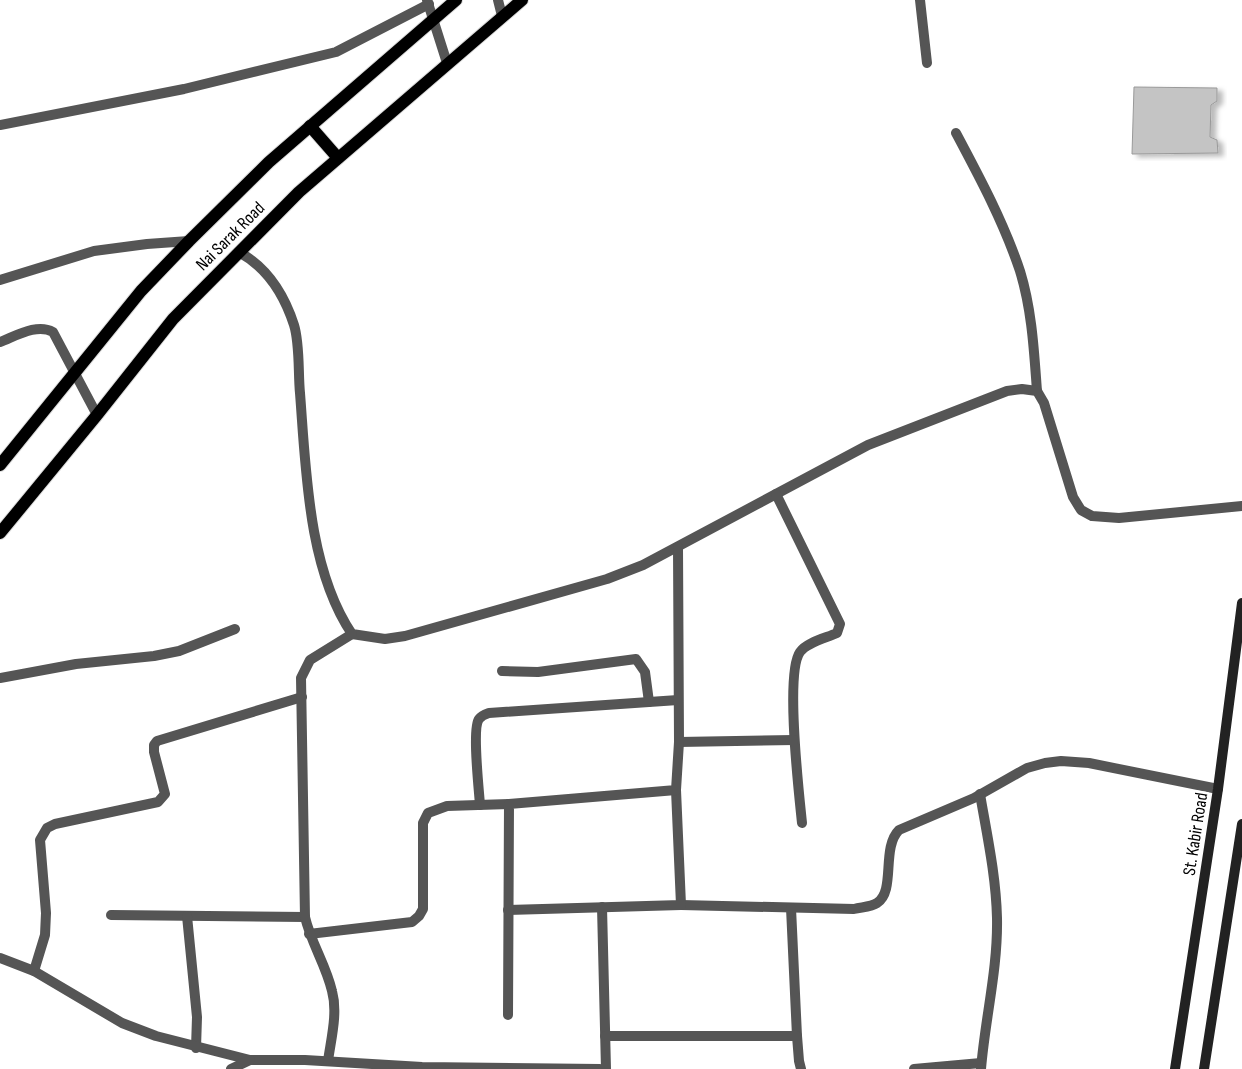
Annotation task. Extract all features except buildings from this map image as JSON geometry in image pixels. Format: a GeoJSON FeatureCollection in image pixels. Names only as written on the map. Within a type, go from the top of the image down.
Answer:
{"type":"FeatureCollection","features":[{"type":"Feature","properties":{"kind":"main road","name":"Nai Sarak Road"},"geometry":{"type":"LineString","coordinates":[[0,465],[141,291],[189,241],[269,162],[456,0]]}},
{"type":"Feature","properties":{"kind":"main road","name":"Nai Sarak Road"},"geometry":{"type":"LineString","coordinates":[[0,533],[98,415],[173,319],[299,192],[522,0]]}},
{"type":"Feature","properties":{"kind":"main road"},"geometry":{"type":"LineString","coordinates":[[310,126],[338,158]]}},
{"type":"Feature","properties":{"kind":"main road","name":"St. Kabir Road"},"geometry":{"type":"LineString","coordinates":[[1175,1069],[1218,789],[1242,604]]}},
{"type":"Feature","properties":{"kind":"main road"},"geometry":{"type":"LineString","coordinates":[[1204,1069],[1242,824]]}},
{"type":"Feature","properties":{"kind":"street"},"geometry":{"type":"LineString","coordinates":[[498,0],[502,16]]}},
{"type":"Feature","properties":{"kind":"street"},"geometry":{"type":"LineString","coordinates":[[920,0],[927,63]]}},
{"type":"Feature","properties":{"kind":"street"},"geometry":{"type":"LineString","coordinates":[[0,124],[184,89],[336,52],[428,2],[447,63]]}},
{"type":"Feature","properties":{"kind":"street"},"geometry":{"type":"LineString","coordinates":[[956,133],[998,215],[1020,272],[1032,324],[1037,391],[1044,403],[1073,498],[1081,510],[1092,516],[1119,518],[1242,506]]}},
{"type":"Feature","properties":{"kind":"street"},"geometry":{"type":"LineString","coordinates":[[0,280],[94,251],[189,241]]}},
{"type":"Feature","properties":{"kind":"street"},"geometry":{"type":"LineString","coordinates":[[239,252],[250,259],[271,278],[285,300],[295,328],[307,491],[326,584],[340,617],[352,634]]}},
{"type":"Feature","properties":{"kind":"street"},"geometry":{"type":"LineString","coordinates":[[0,342],[36,329],[46,328],[53,332],[98,415]]}},
{"type":"Feature","properties":{"kind":"street"},"geometry":{"type":"LineString","coordinates":[[328,1061],[334,1008],[333,992],[309,934],[305,917],[301,678],[310,660],[352,634],[385,639],[404,636],[607,579],[678,547],[868,445],[1007,391],[1022,389],[1037,391]]}},
{"type":"Feature","properties":{"kind":"street"},"geometry":{"type":"LineString","coordinates":[[776,494],[840,624],[837,633],[805,647],[797,659],[794,740],[802,823]]}},
{"type":"Feature","properties":{"kind":"street"},"geometry":{"type":"LineString","coordinates":[[678,547],[678,742],[676,790],[682,905]]}},
{"type":"Feature","properties":{"kind":"street"},"geometry":{"type":"LineString","coordinates":[[0,678],[76,664],[171,653],[235,629]]}},
{"type":"Feature","properties":{"kind":"street"},"geometry":{"type":"LineString","coordinates":[[502,671],[538,672],[636,659],[644,672],[648,702]]}},
{"type":"Feature","properties":{"kind":"street"},"geometry":{"type":"LineString","coordinates":[[34,971],[45,935],[46,913],[40,840],[47,828],[55,824],[158,802],[165,794],[154,752],[154,745],[157,741],[302,696]]}},
{"type":"Feature","properties":{"kind":"street"},"geometry":{"type":"LineString","coordinates":[[480,805],[476,733],[479,719],[484,715],[489,713],[678,700]]}},
{"type":"Feature","properties":{"kind":"street"},"geometry":{"type":"LineString","coordinates":[[678,742],[794,740]]}},
{"type":"Feature","properties":{"kind":"street"},"geometry":{"type":"LineString","coordinates":[[508,910],[682,905],[854,909],[879,902],[886,892],[892,837],[899,830],[980,794],[1027,768],[1061,761],[1089,763],[1218,789]]}},
{"type":"Feature","properties":{"kind":"street"},"geometry":{"type":"LineString","coordinates":[[309,934],[412,922],[420,916],[422,909],[423,823],[428,813],[447,806],[509,804],[676,790]]}},
{"type":"Feature","properties":{"kind":"street"},"geometry":{"type":"LineString","coordinates":[[914,1069],[981,1066],[991,1000],[997,919],[995,880],[980,794]]}},
{"type":"Feature","properties":{"kind":"street"},"geometry":{"type":"LineString","coordinates":[[508,1015],[509,804]]}},
{"type":"Feature","properties":{"kind":"street"},"geometry":{"type":"LineString","coordinates":[[602,907],[606,1069]]}},
{"type":"Feature","properties":{"kind":"street"},"geometry":{"type":"LineString","coordinates":[[792,908],[798,1062],[801,1069]]}},
{"type":"Feature","properties":{"kind":"street"},"geometry":{"type":"LineString","coordinates":[[111,914],[305,917]]}},
{"type":"Feature","properties":{"kind":"street"},"geometry":{"type":"LineString","coordinates":[[187,916],[197,1017],[196,1048]]}},
{"type":"Feature","properties":{"kind":"street"},"geometry":{"type":"LineString","coordinates":[[0,958],[34,971],[122,1023],[196,1048],[250,1060],[294,1064],[328,1061],[422,1067],[600,1069]]}},
{"type":"Feature","properties":{"kind":"street"},"geometry":{"type":"LineString","coordinates":[[605,1036],[797,1036]]}},
{"type":"Feature","properties":{"kind":"street"},"geometry":{"type":"LineString","coordinates":[[231,1069],[250,1060]]}}]}
